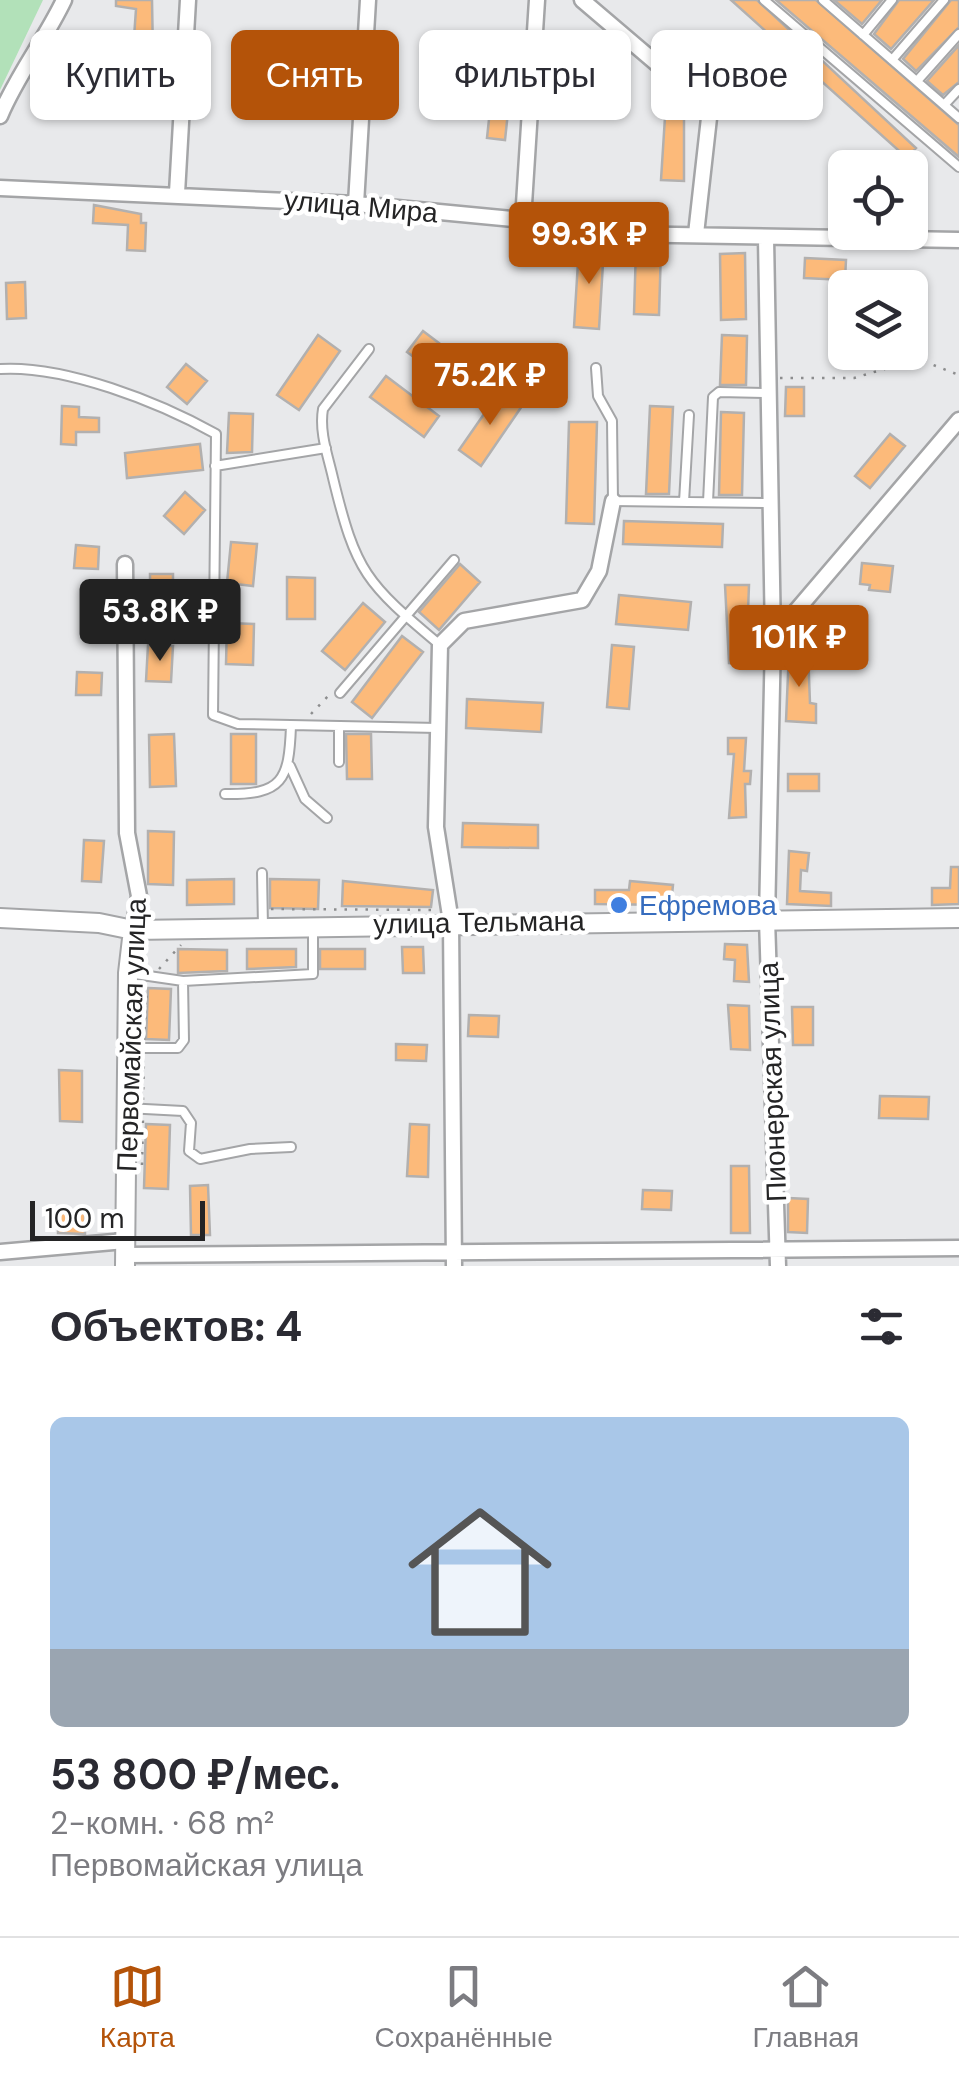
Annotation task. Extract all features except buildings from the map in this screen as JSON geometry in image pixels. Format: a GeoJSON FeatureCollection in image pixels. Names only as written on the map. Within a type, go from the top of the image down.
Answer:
{"type":"FeatureCollection","features":[{"type":"Feature","properties":{"kind":"street"},"geometry":{"type":"LineString","coordinates":[[0,116],[9,94],[42,48],[64,0]]}},
{"type":"Feature","properties":{"kind":"street"},"geometry":{"type":"LineString","coordinates":[[177,193],[188,0]]}},
{"type":"Feature","properties":{"kind":"street"},"geometry":{"type":"LineString","coordinates":[[356,204],[368,0]]}},
{"type":"Feature","properties":{"kind":"street"},"geometry":{"type":"LineString","coordinates":[[523,220],[537,0]]}},
{"type":"Feature","properties":{"kind":"street"},"geometry":{"type":"LineString","coordinates":[[582,0],[710,109],[696,234]]}},
{"type":"Feature","properties":{"kind":"street","name":"улица Мира"},"geometry":{"type":"LineString","coordinates":[[0,188],[356,204],[523,220],[556,233],[959,240]]}},
{"type":"Feature","properties":{"kind":"street","name":"Пионерская улица"},"geometry":{"type":"LineString","coordinates":[[766,238],[774,638],[767,919],[778,1258]]}},
{"type":"Feature","properties":{"kind":"street"},"geometry":{"type":"LineString","coordinates":[[774,638],[959,420]]}},
{"type":"Feature","properties":{"kind":"street"},"geometry":{"type":"LineString","coordinates":[[454,1259],[451,922],[436,826],[440,645],[464,621],[582,600],[599,571],[613,501]]}},
{"type":"Feature","properties":{"kind":"street","name":"Первомайская улица"},"geometry":{"type":"LineString","coordinates":[[125,564],[127,832],[138,896],[128,973],[135,1048],[125,1254]]}},
{"type":"Feature","properties":{"kind":"street","name":"улица Тельмана"},"geometry":{"type":"LineString","coordinates":[[0,918],[99,923],[133,930],[451,922],[959,918]]}},
{"type":"Feature","properties":{"kind":"street"},"geometry":{"type":"LineString","coordinates":[[0,1252],[454,1259],[778,1258],[959,1248]]}},
{"type":"Feature","properties":{"kind":"lane"},"geometry":{"type":"LineString","coordinates":[[764,0],[959,167]]}},
{"type":"Feature","properties":{"kind":"lane"},"geometry":{"type":"LineString","coordinates":[[823,0],[959,118]]}},
{"type":"Feature","properties":{"kind":"lane"},"geometry":{"type":"LineString","coordinates":[[833,9],[841,0]]}},
{"type":"Feature","properties":{"kind":"lane"},"geometry":{"type":"LineString","coordinates":[[863,35],[892,0]]}},
{"type":"Feature","properties":{"kind":"lane"},"geometry":{"type":"LineString","coordinates":[[892,60],[944,0]]}},
{"type":"Feature","properties":{"kind":"lane"},"geometry":{"type":"LineString","coordinates":[[917,82],[959,34]]}},
{"type":"Feature","properties":{"kind":"lane"},"geometry":{"type":"LineString","coordinates":[[944,105],[959,89]]}},
{"type":"Feature","properties":{"kind":"lane"},"geometry":{"type":"LineString","coordinates":[[370,349],[322,409],[326,448],[348,541],[362,572],[440,645]]}},
{"type":"Feature","properties":{"kind":"lane"},"geometry":{"type":"LineString","coordinates":[[0,369],[34,367],[178,412],[216,434],[213,715],[238,724],[438,728]]}},
{"type":"Feature","properties":{"kind":"lane"},"geometry":{"type":"LineString","coordinates":[[596,368],[598,396],[612,421],[613,501],[771,503]]}},
{"type":"Feature","properties":{"kind":"lane"},"geometry":{"type":"LineString","coordinates":[[708,502],[713,396],[769,386]]}},
{"type":"Feature","properties":{"kind":"lane"},"geometry":{"type":"LineString","coordinates":[[684,502],[688,415]]}},
{"type":"Feature","properties":{"kind":"lane"},"geometry":{"type":"LineString","coordinates":[[215,466],[326,448]]}},
{"type":"Feature","properties":{"kind":"lane"},"geometry":{"type":"LineString","coordinates":[[340,693],[454,560]]}},
{"type":"Feature","properties":{"kind":"lane"},"geometry":{"type":"LineString","coordinates":[[225,794],[262,792],[284,777],[290,766],[295,726]]}},
{"type":"Feature","properties":{"kind":"lane"},"geometry":{"type":"LineString","coordinates":[[338,727],[339,762]]}},
{"type":"Feature","properties":{"kind":"lane"},"geometry":{"type":"LineString","coordinates":[[290,766],[305,798],[327,818]]}},
{"type":"Feature","properties":{"kind":"lane"},"geometry":{"type":"LineString","coordinates":[[262,873],[264,926]]}},
{"type":"Feature","properties":{"kind":"lane"},"geometry":{"type":"LineString","coordinates":[[128,973],[183,981],[314,974],[313,926]]}},
{"type":"Feature","properties":{"kind":"lane"},"geometry":{"type":"LineString","coordinates":[[135,1048],[178,1048],[184,1040],[183,981]]}},
{"type":"Feature","properties":{"kind":"lane"},"geometry":{"type":"LineString","coordinates":[[134,1108],[175,1108],[188,1115],[189,1151],[200,1159],[250,1149],[291,1147]]}},
{"type":"Feature","properties":{"kind":"path"},"geometry":{"type":"LineString","coordinates":[[769,386],[854,378],[918,359],[959,375]]}},
{"type":"Feature","properties":{"kind":"path"},"geometry":{"type":"LineString","coordinates":[[295,726],[327,695],[340,693]]}},
{"type":"Feature","properties":{"kind":"path"},"geometry":{"type":"LineString","coordinates":[[142,1181],[134,1108],[135,1048],[145,993],[153,976],[185,941]]}},
{"type":"Feature","properties":{"kind":"green space"},"geometry":{"type":"Polygon","coordinates":[[[0,0],[43,0],[0,90],[0,0]]]}},
{"type":"Feature","properties":{"kind":"place","name":"Ефремова"},"geometry":{"type":"Point","coordinates":[619,905]}}]}
